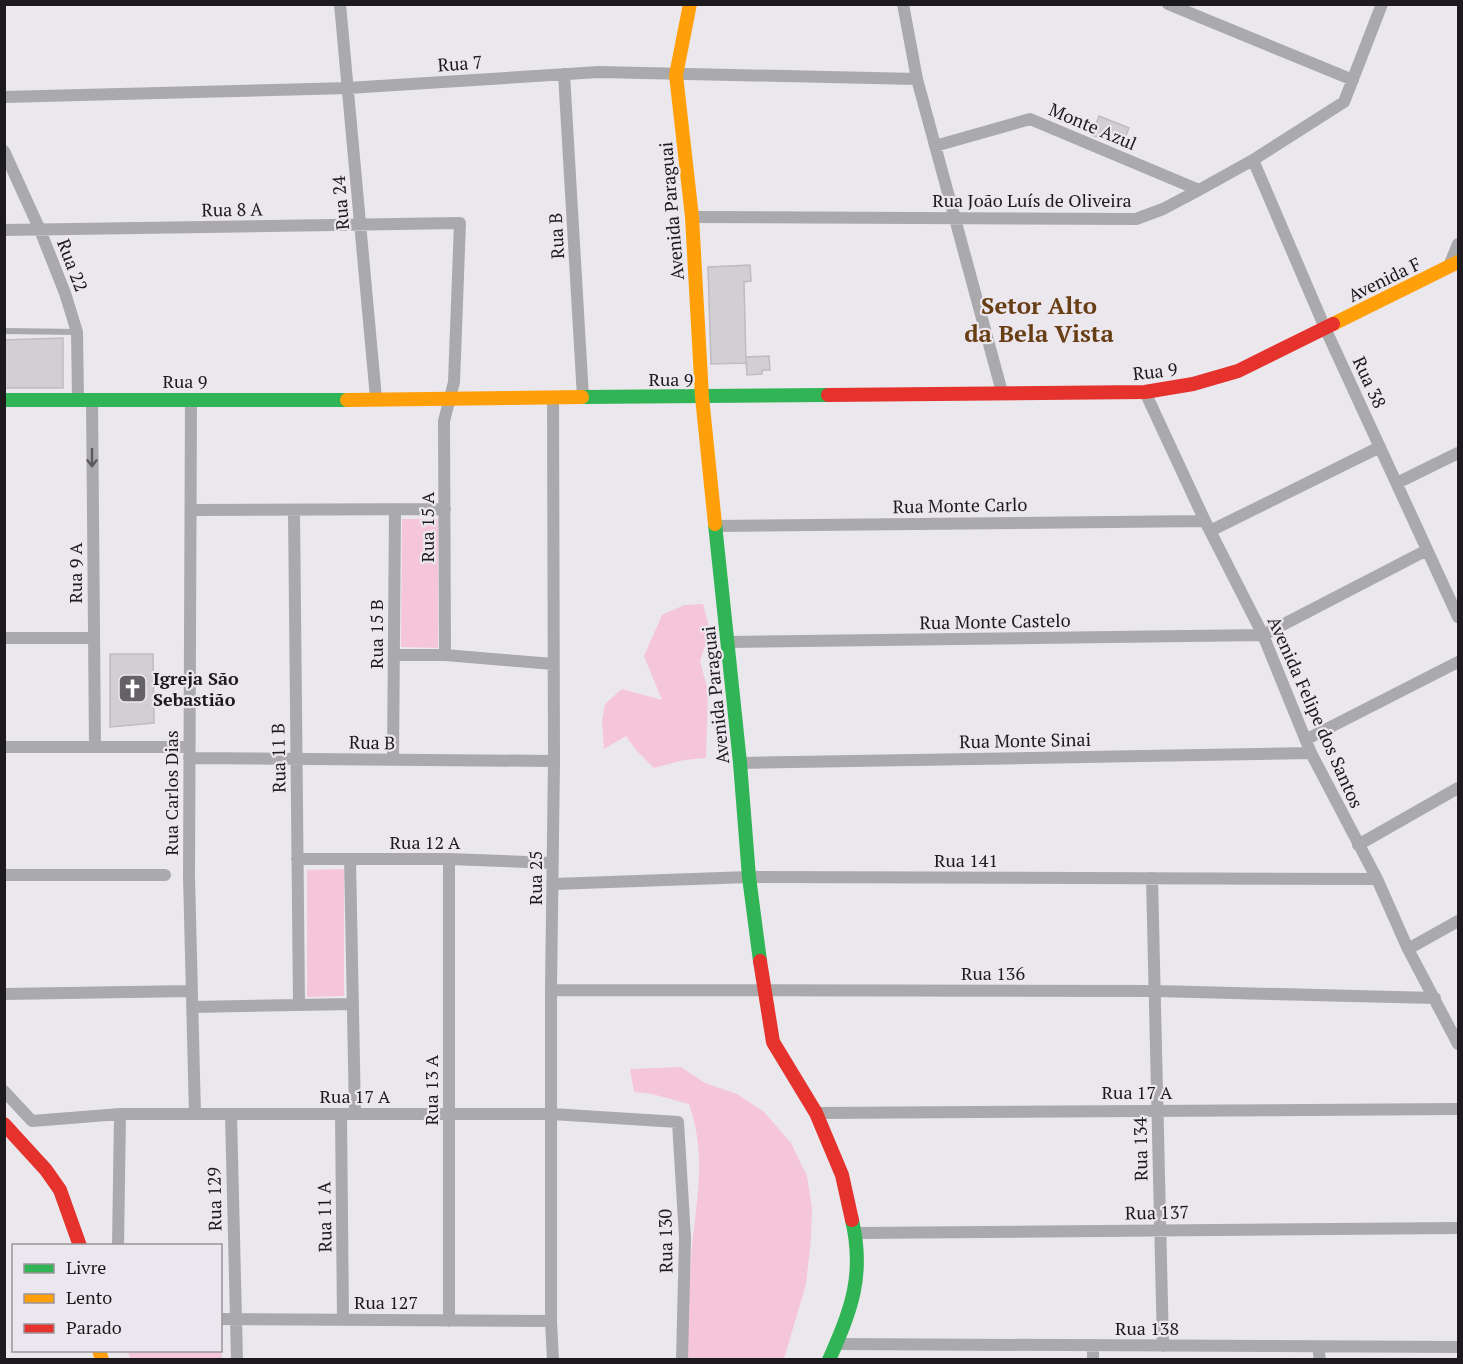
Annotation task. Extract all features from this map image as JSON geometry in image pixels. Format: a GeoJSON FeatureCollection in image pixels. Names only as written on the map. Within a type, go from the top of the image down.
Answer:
{"type":"FeatureCollection","features":[{"type":"Feature","properties":{"kind":"street","name":"Rua 24"},"geometry":{"type":"LineString","coordinates":[[340,4],[375,398]]}},
{"type":"Feature","properties":{"kind":"street","name":"Avenida Paraguai"},"geometry":{"type":"LineString","coordinates":[[690,4],[676,75],[692,218],[702,397],[740,764],[749,877],[764,991],[773,1042],[816,1113],[842,1175],[855,1233],[857,1276],[850,1311],[829,1359]]}},
{"type":"Feature","properties":{"kind":"street"},"geometry":{"type":"LineString","coordinates":[[903,4],[917,79],[1002,392]]}},
{"type":"Feature","properties":{"kind":"street"},"geometry":{"type":"LineString","coordinates":[[1168,4],[1353,80]]}},
{"type":"Feature","properties":{"kind":"street","name":"Rua João Luís de Oliveira"},"geometry":{"type":"LineString","coordinates":[[692,218],[1136,219],[1163,209],[1253,160],[1344,102],[1382,4]]}},
{"type":"Feature","properties":{"kind":"street","name":"Rua 7"},"geometry":{"type":"LineString","coordinates":[[4,97],[348,88],[599,72],[917,79]]}},
{"type":"Feature","properties":{"kind":"street","name":"Rua B"},"geometry":{"type":"LineString","coordinates":[[564,74],[583,397]]}},
{"type":"Feature","properties":{"kind":"street","name":"Monte Azul"},"geometry":{"type":"LineString","coordinates":[[935,146],[1030,119],[1199,190]]}},
{"type":"Feature","properties":{"kind":"street","name":"Rua 22"},"geometry":{"type":"LineString","coordinates":[[4,151],[40,230],[65,293],[76,332],[85,399]]}},
{"type":"Feature","properties":{"kind":"street","name":"Rua 38"},"geometry":{"type":"LineString","coordinates":[[1253,160],[1325,328],[1458,617]]}},
{"type":"Feature","properties":{"kind":"street","name":"Rua 8 A"},"geometry":{"type":"LineString","coordinates":[[4,230],[460,223]]}},
{"type":"Feature","properties":{"kind":"street","name":"Rua 15 A"},"geometry":{"type":"LineString","coordinates":[[445,655],[444,421],[454,382],[460,223]]}},
{"type":"Feature","properties":{"kind":"street"},"geometry":{"type":"LineString","coordinates":[[1454,264],[1458,244]]}},
{"type":"Feature","properties":{"kind":"street","name":"Avenida F"},"geometry":{"type":"LineString","coordinates":[[1325,328],[1454,264]]}},
{"type":"Feature","properties":{"kind":"street","name":"Rua 9"},"geometry":{"type":"LineString","coordinates":[[4,400],[375,398],[450,400],[553,397],[1145,392],[1193,384],[1238,371],[1325,328]]}},
{"type":"Feature","properties":{"kind":"street","name":"Avenida Felipe dos Santos"},"geometry":{"type":"LineString","coordinates":[[1145,392],[1208,526],[1263,635],[1311,753],[1377,879],[1408,949],[1458,1044]]}},
{"type":"Feature","properties":{"kind":"street","name":"Rua 25"},"geometry":{"type":"LineString","coordinates":[[553,397],[554,885],[551,990],[553,1359]]}},
{"type":"Feature","properties":{"kind":"street","name":"Rua 9 A"},"geometry":{"type":"LineString","coordinates":[[85,399],[94,638],[95,747]]}},
{"type":"Feature","properties":{"kind":"street","name":"Rua Carlos Dias"},"geometry":{"type":"LineString","coordinates":[[191,399],[189,752],[191,991],[195,1114]]}},
{"type":"Feature","properties":{"kind":"street","name":"Rua Monte Carlo"},"geometry":{"type":"LineString","coordinates":[[715,526],[1208,526],[1380,447]]}},
{"type":"Feature","properties":{"kind":"street"},"geometry":{"type":"LineString","coordinates":[[1397,483],[1458,453]]}},
{"type":"Feature","properties":{"kind":"street","name":"Rua 15 B"},"geometry":{"type":"LineString","coordinates":[[393,760],[395,509]]}},
{"type":"Feature","properties":{"kind":"street"},"geometry":{"type":"LineString","coordinates":[[190,510],[445,509]]}},
{"type":"Feature","properties":{"kind":"street","name":"Rua 11 B"},"geometry":{"type":"LineString","coordinates":[[294,510],[299,1005]]}},
{"type":"Feature","properties":{"kind":"street"},"geometry":{"type":"LineString","coordinates":[[1263,635],[1427,550]]}},
{"type":"Feature","properties":{"kind":"street","name":"Rua Monte Castelo"},"geometry":{"type":"LineString","coordinates":[[728,642],[1263,635]]}},
{"type":"Feature","properties":{"kind":"street"},"geometry":{"type":"LineString","coordinates":[[4,638],[94,638]]}},
{"type":"Feature","properties":{"kind":"street"},"geometry":{"type":"LineString","coordinates":[[394,655],[445,655],[553,664]]}},
{"type":"Feature","properties":{"kind":"street"},"geometry":{"type":"LineString","coordinates":[[1307,739],[1458,662]]}},
{"type":"Feature","properties":{"kind":"street","name":"Rua B"},"geometry":{"type":"LineString","coordinates":[[4,747],[95,747],[296,759],[554,761]]}},
{"type":"Feature","properties":{"kind":"street","name":"Rua Monte Sinai"},"geometry":{"type":"LineString","coordinates":[[740,764],[1311,753]]}},
{"type":"Feature","properties":{"kind":"street"},"geometry":{"type":"LineString","coordinates":[[1358,845],[1458,788]]}},
{"type":"Feature","properties":{"kind":"street","name":"Rua 12 A"},"geometry":{"type":"LineString","coordinates":[[297,859],[553,862]]}},
{"type":"Feature","properties":{"kind":"street"},"geometry":{"type":"LineString","coordinates":[[350,859],[355,1114]]}},
{"type":"Feature","properties":{"kind":"street","name":"Rua 13 A"},"geometry":{"type":"LineString","coordinates":[[449,859],[449,1321]]}},
{"type":"Feature","properties":{"kind":"street"},"geometry":{"type":"LineString","coordinates":[[4,875],[165,875]]}},
{"type":"Feature","properties":{"kind":"street","name":"Rua 141"},"geometry":{"type":"LineString","coordinates":[[554,885],[749,877],[1377,879]]}},
{"type":"Feature","properties":{"kind":"street","name":"Rua 134"},"geometry":{"type":"LineString","coordinates":[[1152,878],[1163,1346]]}},
{"type":"Feature","properties":{"kind":"street"},"geometry":{"type":"LineString","coordinates":[[1408,949],[1458,921]]}},
{"type":"Feature","properties":{"kind":"street","name":"Rua 136"},"geometry":{"type":"LineString","coordinates":[[551,990],[1155,991],[1435,998]]}},
{"type":"Feature","properties":{"kind":"street"},"geometry":{"type":"LineString","coordinates":[[4,994],[191,991]]}},
{"type":"Feature","properties":{"kind":"street"},"geometry":{"type":"LineString","coordinates":[[192,1007],[353,1004]]}},
{"type":"Feature","properties":{"kind":"street","name":"Rua 17 A"},"geometry":{"type":"LineString","coordinates":[[4,1091],[32,1121],[120,1114],[449,1113],[552,1114],[678,1122]]}},
{"type":"Feature","properties":{"kind":"street","name":"Rua 17 A"},"geometry":{"type":"LineString","coordinates":[[816,1113],[1458,1109]]}},
{"type":"Feature","properties":{"kind":"street"},"geometry":{"type":"LineString","coordinates":[[118,1244],[120,1114]]}},
{"type":"Feature","properties":{"kind":"street","name":"Rua 129"},"geometry":{"type":"LineString","coordinates":[[231,1114],[234,1319],[237,1359]]}},
{"type":"Feature","properties":{"kind":"street","name":"Rua 11 A"},"geometry":{"type":"LineString","coordinates":[[341,1114],[343,1320]]}},
{"type":"Feature","properties":{"kind":"street","name":"Rua 130"},"geometry":{"type":"LineString","coordinates":[[678,1122],[685,1238],[682,1359]]}},
{"type":"Feature","properties":{"kind":"street"},"geometry":{"type":"LineString","coordinates":[[4,1124],[46,1170],[60,1190],[80,1244]]}},
{"type":"Feature","properties":{"kind":"street","name":"Rua 137"},"geometry":{"type":"LineString","coordinates":[[855,1233],[1458,1228]]}},
{"type":"Feature","properties":{"kind":"street","name":"Rua 127"},"geometry":{"type":"LineString","coordinates":[[222,1319],[551,1321]]}},
{"type":"Feature","properties":{"kind":"street","name":"Rua 138"},"geometry":{"type":"LineString","coordinates":[[836,1344],[1163,1346],[1319,1353],[1458,1347]]}},
{"type":"Feature","properties":{"kind":"street"},"geometry":{"type":"LineString","coordinates":[[1093,1346],[1093,1359]]}},
{"type":"Feature","properties":{"kind":"lane"},"geometry":{"type":"LineString","coordinates":[[4,331],[76,332]]}},
{"type":"Feature","properties":{"kind":"shaded area"},"geometry":{"type":"Polygon","coordinates":[[[402,519],[438,519],[438,648],[401,647],[402,519]]]}},
{"type":"Feature","properties":{"kind":"shaded area"},"geometry":{"type":"Polygon","coordinates":[[[703,604],[710,631],[700,661],[708,691],[706,758],[684,760],[654,768],[626,736],[604,749],[602,721],[605,704],[622,689],[662,700],[644,656],[662,615],[684,605],[703,604]]]}},
{"type":"Feature","properties":{"kind":"shaded area"},"geometry":{"type":"Polygon","coordinates":[[[344,869],[344,996],[307,997],[307,870],[344,869]]]}},
{"type":"Feature","properties":{"kind":"shaded area"},"geometry":{"type":"Polygon","coordinates":[[[681,1067],[705,1083],[737,1094],[764,1112],[791,1143],[807,1176],[812,1208],[806,1284],[784,1359],[686,1359],[690,1271],[699,1181],[695,1124],[689,1104],[652,1094],[634,1092],[630,1069],[681,1067]]]}},
{"type":"Feature","properties":{"kind":"shaded area"},"geometry":{"type":"Polygon","coordinates":[[[128,1352],[222,1352],[222,1359],[130,1359],[128,1352]]]}},
{"type":"Feature","properties":{"kind":"building"},"geometry":{"type":"Polygon","coordinates":[[[1099,116],[1129,128],[1122,146],[1092,135],[1099,116]]]}},
{"type":"Feature","properties":{"kind":"building"},"geometry":{"type":"Polygon","coordinates":[[[750,265],[751,281],[744,282],[746,363],[711,364],[708,267],[750,265]]]}},
{"type":"Feature","properties":{"kind":"building"},"geometry":{"type":"Polygon","coordinates":[[[63,338],[63,388],[4,388],[4,340],[63,338]]]}},
{"type":"Feature","properties":{"kind":"building"},"geometry":{"type":"Polygon","coordinates":[[[769,356],[770,370],[762,370],[762,374],[747,375],[746,357],[769,356]]]}},
{"type":"Feature","properties":{"kind":"building","name":"Igreja São Sebastião"},"geometry":{"type":"Polygon","coordinates":[[[110,654],[153,654],[154,723],[110,727],[110,654]]]}},
{"type":"Feature","properties":{"kind":"traffic: fast"},"geometry":{"type":"LineString","coordinates":[[582,397],[828,395]]}},
{"type":"Feature","properties":{"kind":"traffic: fast"},"geometry":{"type":"LineString","coordinates":[[4,400],[347,400]]}},
{"type":"Feature","properties":{"kind":"traffic: fast"},"geometry":{"type":"LineString","coordinates":[[715,524],[740,763],[749,877],[760,961]]}},
{"type":"Feature","properties":{"kind":"traffic: fast"},"geometry":{"type":"LineString","coordinates":[[829,1360],[844,1325],[854,1292],[857,1258],[852,1220]]}},
{"type":"Feature","properties":{"kind":"traffic: slow"},"geometry":{"type":"LineString","coordinates":[[690,4],[676,75],[692,217],[702,397],[715,524]]}},
{"type":"Feature","properties":{"kind":"traffic: slow"},"geometry":{"type":"LineString","coordinates":[[1333,324],[1458,262]]}},
{"type":"Feature","properties":{"kind":"traffic: slow"},"geometry":{"type":"LineString","coordinates":[[347,400],[582,397]]}},
{"type":"Feature","properties":{"kind":"traffic: slow"},"geometry":{"type":"LineString","coordinates":[[100,1352],[102,1360]]}},
{"type":"Feature","properties":{"kind":"traffic: jam"},"geometry":{"type":"LineString","coordinates":[[828,395],[1145,392],[1193,384],[1238,371],[1333,324]]}},
{"type":"Feature","properties":{"kind":"traffic: jam"},"geometry":{"type":"LineString","coordinates":[[760,961],[773,1042],[816,1113],[842,1175],[852,1220]]}},
{"type":"Feature","properties":{"kind":"traffic: jam"},"geometry":{"type":"LineString","coordinates":[[4,1124],[46,1170],[60,1190],[79,1244]]}},
{"type":"Feature","properties":{"kind":"place","name":"Igreja São Sebastião"},"geometry":{"type":"Point","coordinates":[132,688]}},
{"type":"Feature","properties":{"kind":"district","name":"Setor Alto da Bela Vista"},"geometry":{"type":"Point","coordinates":[1039,319]}}]}
